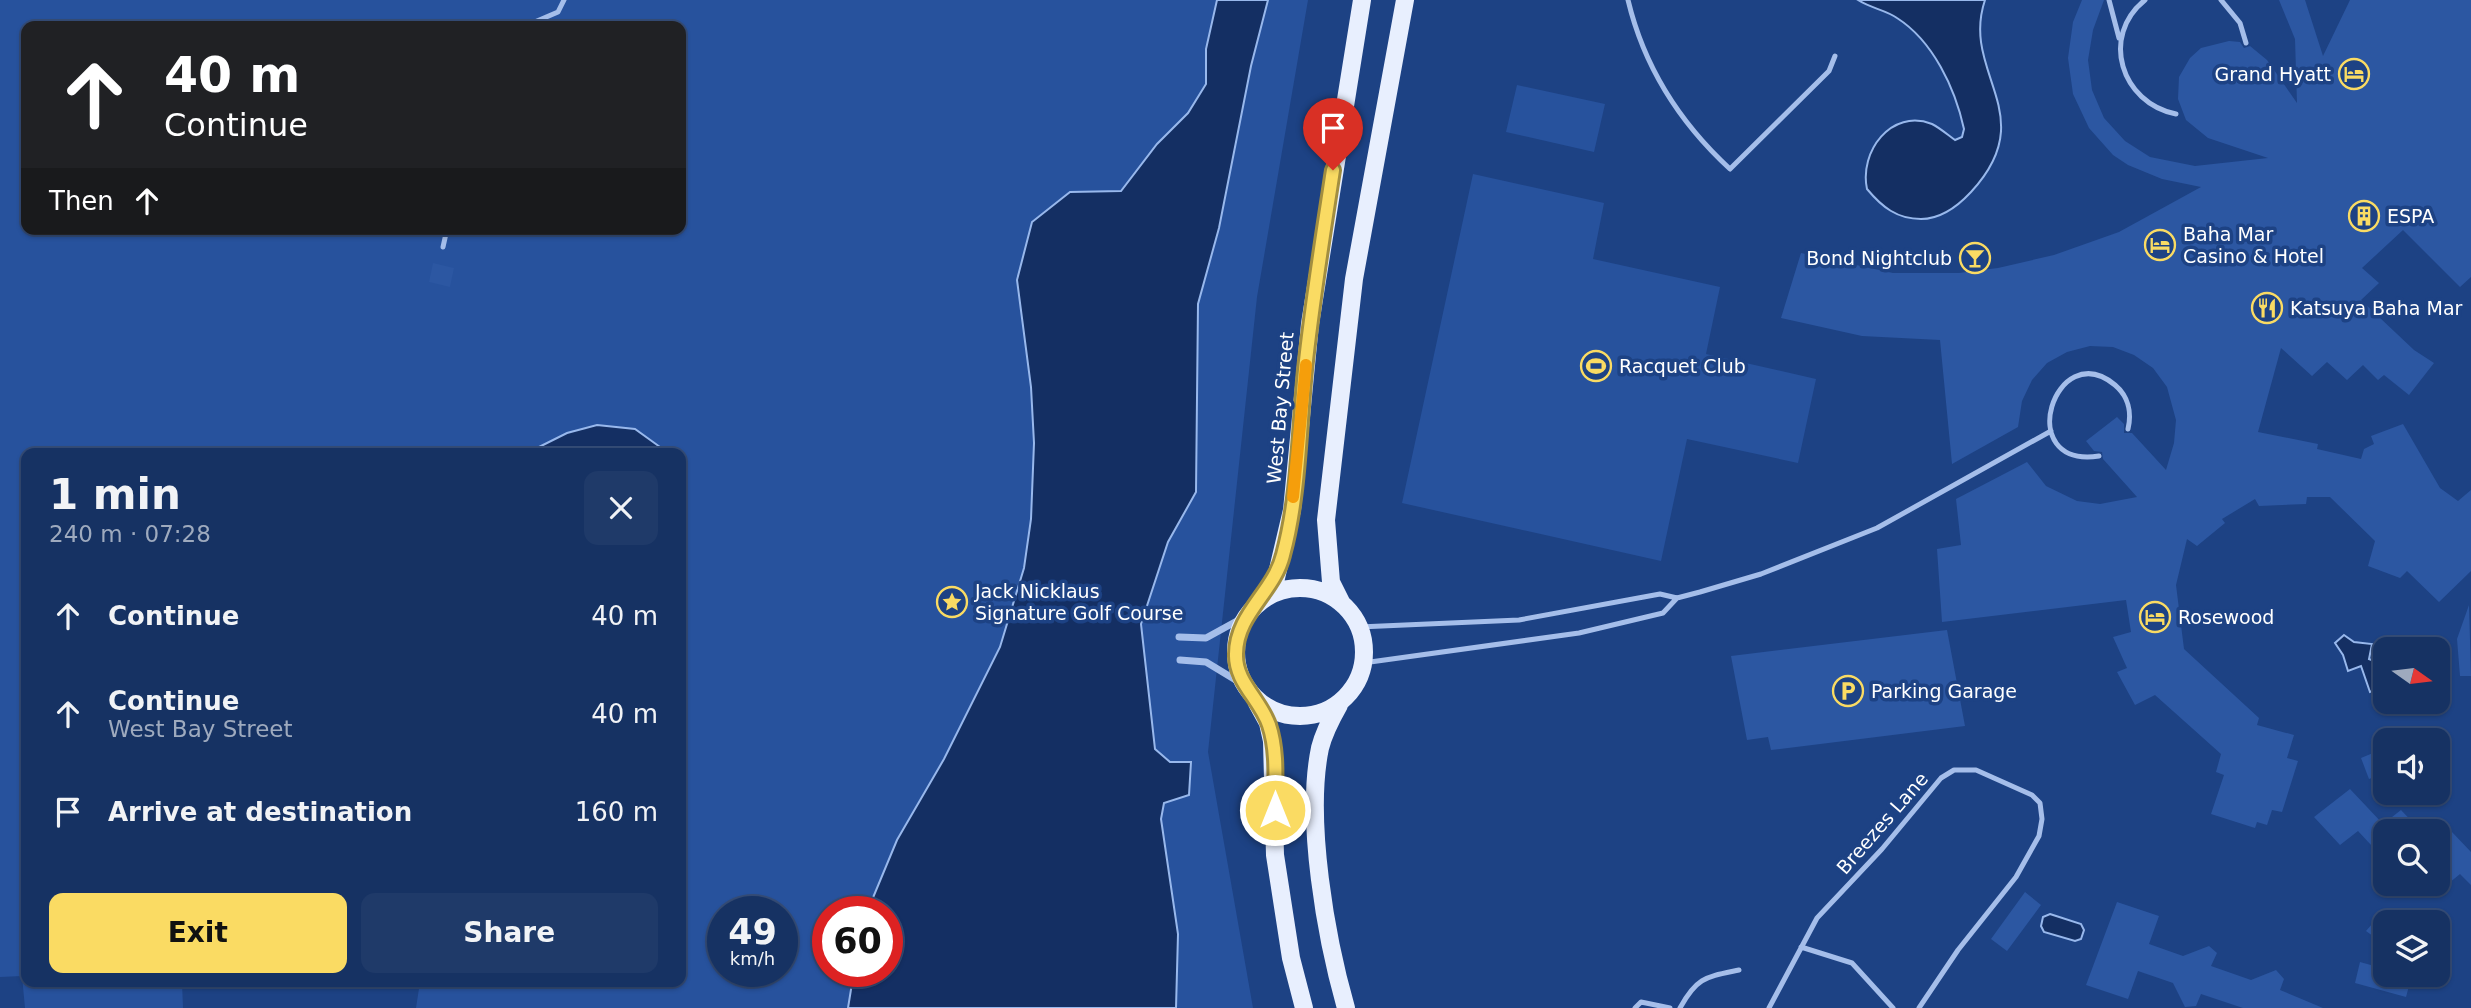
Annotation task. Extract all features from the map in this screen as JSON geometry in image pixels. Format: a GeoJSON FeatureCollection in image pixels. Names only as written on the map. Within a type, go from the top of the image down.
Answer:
{"type":"FeatureCollection","features":[{"type":"Feature","properties":{"kind":"main road","name":"West Bay Street"},"geometry":{"type":"LineString","coordinates":[[1251,610],[1276,578],[1292,510],[1310,324],[1362,0]]}},
{"type":"Feature","properties":{"kind":"main road"},"geometry":{"type":"LineString","coordinates":[[1346,1008],[1337,976],[1321,882],[1316,814],[1320,750],[1326,726],[1356,684],[1363,663],[1364,644],[1359,627],[1331,582],[1326,520],[1354,279],[1405,0]]}},
{"type":"Feature","properties":{"kind":"main road"},"geometry":{"type":"LineString","coordinates":[[1304,1008],[1291,958],[1275,855],[1272,741],[1268,723],[1248,691],[1236,657],[1240,629],[1251,610],[1273,593],[1293,588],[1314,589],[1341,602]]}},
{"type":"Feature","properties":{"kind":"main road"},"geometry":{"type":"LineString","coordinates":[[1248,691],[1276,712],[1293,716],[1321,713],[1341,702]]}},
{"type":"Feature","properties":{"kind":"street"},"geometry":{"type":"LineString","coordinates":[[1179,637],[1206,638],[1251,610]]}},
{"type":"Feature","properties":{"kind":"street"},"geometry":{"type":"LineString","coordinates":[[1180,660],[1206,662],[1248,691]]}},
{"type":"Feature","properties":{"kind":"lane"},"geometry":{"type":"LineString","coordinates":[[541,21],[558,12],[564,0]]}},
{"type":"Feature","properties":{"kind":"lane"},"geometry":{"type":"LineString","coordinates":[[1628,0],[1645,54],[1662,86],[1705,146],[1730,169],[1829,71],[1835,56]]}},
{"type":"Feature","properties":{"kind":"lane"},"geometry":{"type":"LineString","coordinates":[[2109,0],[2117,24],[2127,79],[2139,96],[2156,108],[2176,114]]}},
{"type":"Feature","properties":{"kind":"lane"},"geometry":{"type":"LineString","coordinates":[[2120,48],[2129,18],[2146,0]]}},
{"type":"Feature","properties":{"kind":"lane"},"geometry":{"type":"LineString","coordinates":[[2221,0],[2240,23],[2246,43]]}},
{"type":"Feature","properties":{"kind":"lane"},"geometry":{"type":"LineString","coordinates":[[443,247],[446,235]]}},
{"type":"Feature","properties":{"kind":"lane"},"geometry":{"type":"LineString","coordinates":[[2099,456],[2073,454],[2062,447],[2051,431],[2049,412],[2055,394],[2070,381],[2088,376],[2107,380],[2122,392],[2129,409],[2128,429]]}},
{"type":"Feature","properties":{"kind":"lane"},"geometry":{"type":"LineString","coordinates":[[1363,663],[1579,633],[1663,612],[1677,598],[1761,574],[1877,528],[2051,431]]}},
{"type":"Feature","properties":{"kind":"lane"},"geometry":{"type":"LineString","coordinates":[[1359,627],[1519,620],[1660,594],[1677,598]]}},
{"type":"Feature","properties":{"kind":"lane","name":"Breezes Lane"},"geometry":{"type":"LineString","coordinates":[[1769,1008],[1817,918],[1946,774],[1963,769],[1976,770],[2024,790],[2040,803],[2042,819],[2033,849],[2016,877],[1958,950],[1919,1008]]}},
{"type":"Feature","properties":{"kind":"lane"},"geometry":{"type":"LineString","coordinates":[[1801,947],[1852,963],[1893,1008]]}},
{"type":"Feature","properties":{"kind":"lane"},"geometry":{"type":"LineString","coordinates":[[1680,1008],[1688,993],[1703,978],[1739,970]]}},
{"type":"Feature","properties":{"kind":"lane"},"geometry":{"type":"LineString","coordinates":[[1635,1008],[1641,1002],[1670,1008]]}},
{"type":"Feature","properties":{"kind":"shaded area","name":"Jack Nicklaus Signature Golf Course"},"geometry":{"type":"Polygon","coordinates":[[[0,0],[1308,0],[1257,297],[1208,752],[1253,1008],[416,1008],[419,987],[686,987],[686,448],[21,448],[21,976],[0,977],[0,0]]]}},
{"type":"Feature","properties":{"kind":"shaded area"},"geometry":{"type":"Polygon","coordinates":[[[1217,0],[1268,0],[1251,66],[1219,228],[1198,304],[1196,492],[1168,542],[1141,624],[1155,749],[1170,762],[1191,762],[1189,795],[1164,803],[1161,819],[1178,934],[1176,1008],[848,1008],[851,987],[903,987],[903,896],[874,896],[897,840],[944,759],[1000,647],[1024,568],[1031,519],[1034,443],[1031,387],[1017,280],[1032,222],[1070,192],[1121,191],[1157,144],[1188,113],[1206,84],[1206,49],[1217,0]]]}},
{"type":"Feature","properties":{"kind":"shaded area"},"geometry":{"type":"Polygon","coordinates":[[[1858,0],[1985,0],[1980,26],[1982,50],[1996,94],[2000,140],[1991,164],[1971,192],[1955,207],[1935,217],[1905,217],[1878,201],[1867,189],[1868,161],[1881,137],[1903,122],[1932,124],[1955,140],[1962,137],[1964,129],[1955,98],[1941,67],[1921,39],[1893,15],[1858,0]]]}},
{"type":"Feature","properties":{"kind":"shaded area"},"geometry":{"type":"Polygon","coordinates":[[[1517,85],[1605,104],[1594,152],[1506,132],[1517,85]]]}},
{"type":"Feature","properties":{"kind":"shaded area","name":"Racquet Club"},"geometry":{"type":"Polygon","coordinates":[[[1473,174],[1604,203],[1593,259],[1720,287],[1706,354],[1816,379],[1798,463],[1687,439],[1661,561],[1402,503],[1473,174]]]}},
{"type":"Feature","properties":{"kind":"shaded area"},"geometry":{"type":"Polygon","coordinates":[[[597,425],[635,429],[660,448],[537,448],[567,433],[597,425]]]}},
{"type":"Feature","properties":{"kind":"shaded area"},"geometry":{"type":"Polygon","coordinates":[[[2344,635],[2354,642],[2372,644],[2369,659],[2373,660],[2373,691],[2370,692],[2361,666],[2348,671],[2343,655],[2335,643],[2344,635]]]}},
{"type":"Feature","properties":{"kind":"shaded area"},"geometry":{"type":"Polygon","coordinates":[[[2050,914],[2081,924],[2084,930],[2081,939],[2075,941],[2044,932],[2041,926],[2043,917],[2050,914]]]}},
{"type":"Feature","properties":{"kind":"shaded area","name":"Jack Nicklaus Signature Golf Course"},"geometry":{"type":"Polygon","coordinates":[[[23,987],[182,987],[183,1008],[25,1008],[23,987]]]}},
{"type":"Feature","properties":{"kind":"building"},"geometry":{"type":"Polygon","coordinates":[[[2082,0],[2104,0],[2093,30],[2088,60],[2092,90],[2104,118],[2125,141],[2150,157],[2195,166],[2268,158],[2208,138],[2186,120],[2178,99],[2179,77],[2190,58],[2201,48],[2229,41],[2240,42],[2244,48],[2250,46],[2267,60],[2297,103],[2295,39],[2279,0],[2305,0],[2323,56],[2350,0],[2471,0],[2471,277],[2460,287],[2403,230],[2362,268],[2379,283],[2361,300],[2414,350],[2434,363],[2409,395],[2384,375],[2378,380],[2363,365],[2347,380],[2327,362],[2312,376],[2281,348],[2258,432],[2318,444],[2317,449],[2361,459],[2364,449],[2374,444],[2371,436],[2403,424],[2440,488],[2458,501],[2471,490],[2471,571],[2439,602],[2407,571],[2400,578],[2368,566],[2375,541],[2330,497],[2307,497],[2306,504],[2259,506],[2255,499],[2222,519],[2225,523],[2197,546],[2187,539],[2176,585],[2184,649],[2259,718],[2257,725],[2294,735],[2287,758],[2298,761],[2282,812],[2272,810],[2267,825],[2257,822],[2255,828],[2211,814],[2224,775],[2216,772],[2221,754],[2155,695],[2135,705],[2117,672],[2127,668],[2113,637],[2131,632],[2126,600],[1942,622],[1937,549],[1961,545],[1956,499],[2027,462],[2046,486],[2077,501],[2100,504],[2137,497],[2103,459],[2102,452],[2094,451],[2086,441],[2117,417],[2124,424],[2124,433],[2132,433],[2166,470],[2174,443],[2176,420],[2167,387],[2153,368],[2134,355],[2113,347],[2090,346],[2067,352],[2047,363],[2032,380],[2022,401],[2018,427],[1952,464],[1940,340],[1862,336],[1781,318],[1801,253],[1893,273],[1959,273],[1998,268],[2054,255],[2119,232],[2201,187],[2162,179],[2128,165],[2113,155],[2089,128],[2073,94],[2068,58],[2073,22],[2082,0]]]}},
{"type":"Feature","properties":{"kind":"building"},"geometry":{"type":"Polygon","coordinates":[[[433,263],[454,268],[450,287],[429,282],[433,263]]]}},
{"type":"Feature","properties":{"kind":"building"},"geometry":{"type":"Polygon","coordinates":[[[2469,605],[2471,676],[2460,676],[2457,639],[2469,605]]]}},
{"type":"Feature","properties":{"kind":"building","name":"Parking Garage"},"geometry":{"type":"Polygon","coordinates":[[[1947,630],[1965,726],[1771,750],[1768,737],[1747,740],[1731,656],[1947,630]]]}},
{"type":"Feature","properties":{"kind":"building"},"geometry":{"type":"Polygon","coordinates":[[[2373,753],[2373,778],[2369,779],[2361,758],[2373,753]]]}},
{"type":"Feature","properties":{"kind":"building"},"geometry":{"type":"Polygon","coordinates":[[[2350,789],[2378,819],[2373,819],[2373,847],[2358,831],[2340,845],[2314,817],[2350,789]]]}},
{"type":"Feature","properties":{"kind":"building"},"geometry":{"type":"Polygon","coordinates":[[[2401,810],[2410,819],[2389,819],[2401,810]]]}},
{"type":"Feature","properties":{"kind":"building"},"geometry":{"type":"Polygon","coordinates":[[[2452,832],[2471,852],[2471,885],[2460,874],[2450,882],[2452,832]]]}},
{"type":"Feature","properties":{"kind":"building"},"geometry":{"type":"Polygon","coordinates":[[[2025,892],[2041,905],[2007,951],[1991,939],[2025,892]]]}},
{"type":"Feature","properties":{"kind":"building"},"geometry":{"type":"Polygon","coordinates":[[[2117,902],[2159,916],[2149,944],[2183,956],[2209,946],[2217,953],[2211,966],[2251,980],[2276,970],[2284,979],[2280,990],[2323,1008],[2243,1008],[2201,994],[2196,1006],[2185,1007],[2173,983],[2138,971],[2128,999],[2086,985],[2117,902]]]}},
{"type":"Feature","properties":{"kind":"building"},"geometry":{"type":"Polygon","coordinates":[[[2373,923],[2373,936],[2366,931],[2373,923]]]}},
{"type":"Feature","properties":{"kind":"building"},"geometry":{"type":"Polygon","coordinates":[[[2360,962],[2373,966],[2373,987],[2409,987],[2406,997],[2355,983],[2360,962]]]}},
{"type":"Feature","properties":{"kind":"slow traffic"},"geometry":{"type":"LineString","coordinates":[[1293,497],[1306,365]]}},
{"type":"Feature","properties":{"kind":"place","name":"Grand Hyatt"},"geometry":{"type":"Point","coordinates":[2354,74]}},
{"type":"Feature","properties":{"kind":"place","name":"ESPA"},"geometry":{"type":"Point","coordinates":[2364,216]}},
{"type":"Feature","properties":{"kind":"place","name":"Baha Mar Casino & Hotel"},"geometry":{"type":"Point","coordinates":[2160,245]}},
{"type":"Feature","properties":{"kind":"place","name":"Bond Nightclub"},"geometry":{"type":"Point","coordinates":[1975,258]}},
{"type":"Feature","properties":{"kind":"place","name":"Katsuya Baha Mar"},"geometry":{"type":"Point","coordinates":[2267,308]}},
{"type":"Feature","properties":{"kind":"place","name":"Racquet Club"},"geometry":{"type":"Point","coordinates":[1596,366]}},
{"type":"Feature","properties":{"kind":"place","name":"Jack Nicklaus Signature Golf Course"},"geometry":{"type":"Point","coordinates":[952,602]}},
{"type":"Feature","properties":{"kind":"place","name":"Rosewood"},"geometry":{"type":"Point","coordinates":[2155,617]}},
{"type":"Feature","properties":{"kind":"place","name":"Parking Garage"},"geometry":{"type":"Point","coordinates":[1848,691]}},
{"type":"Feature","properties":{"kind":"route"},"geometry":{"type":"LineString","coordinates":[[1275,810],[1275,764],[1268,723],[1238,671],[1236,643],[1246,616],[1276,578],[1283,555],[1292,510],[1310,324],[1333,170]]}}]}
